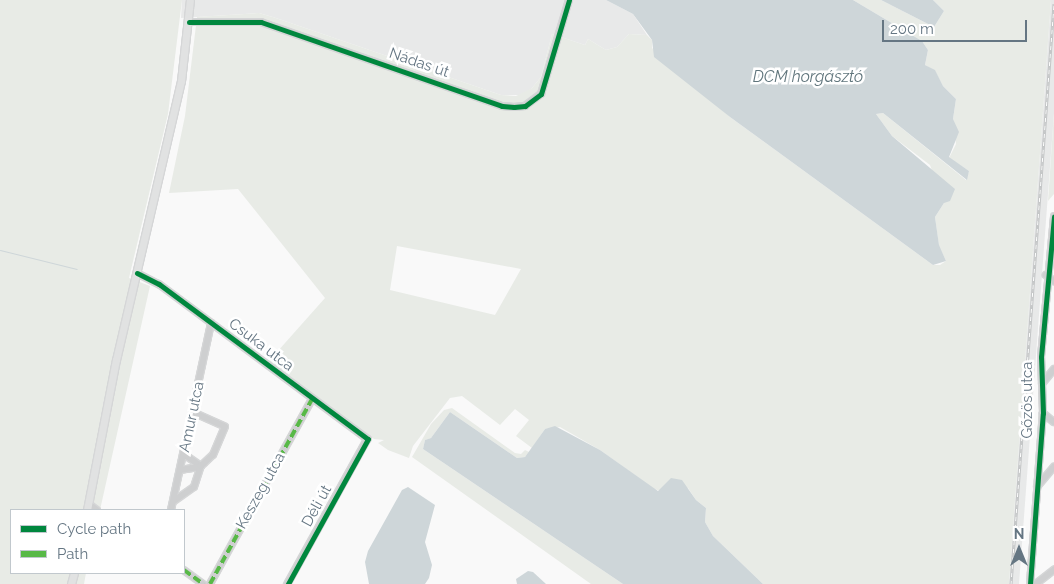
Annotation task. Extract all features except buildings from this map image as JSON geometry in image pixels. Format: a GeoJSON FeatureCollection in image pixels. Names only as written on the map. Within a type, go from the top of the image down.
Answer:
{"type":"FeatureCollection","features":[{"type":"Feature","properties":{"kind":"main road"},"geometry":{"type":"LineString","coordinates":[[88,507],[108,397],[166,154],[189,22],[190,0]]}},
{"type":"Feature","properties":{"kind":"street","name":"Nádas út"},"geometry":{"type":"LineString","coordinates":[[189,22],[261,22],[502,106],[514,108],[525,106],[541,94],[569,0]]}},
{"type":"Feature","properties":{"kind":"street","name":"Gőzös utca"},"geometry":{"type":"LineString","coordinates":[[1030,584],[1043,413],[1042,384],[1046,275],[1054,221]]}},
{"type":"Feature","properties":{"kind":"street","name":"Csuka utca"},"geometry":{"type":"LineString","coordinates":[[137,273],[159,284],[368,439]]}},
{"type":"Feature","properties":{"kind":"street"},"geometry":{"type":"LineString","coordinates":[[1046,275],[1054,281]]}},
{"type":"Feature","properties":{"kind":"street","name":"Amur utca"},"geometry":{"type":"LineString","coordinates":[[171,509],[212,323]]}},
{"type":"Feature","properties":{"kind":"street"},"geometry":{"type":"LineString","coordinates":[[1042,384],[1054,369]]}},
{"type":"Feature","properties":{"kind":"street","name":"Keszeg utca"},"geometry":{"type":"LineString","coordinates":[[210,584],[312,398]]}},
{"type":"Feature","properties":{"kind":"street"},"geometry":{"type":"LineString","coordinates":[[174,501],[194,487],[201,466],[213,454],[225,427],[193,413]]}},
{"type":"Feature","properties":{"kind":"street"},"geometry":{"type":"LineString","coordinates":[[1043,413],[1054,422]]}},
{"type":"Feature","properties":{"kind":"street","name":"Déli út"},"geometry":{"type":"LineString","coordinates":[[288,584],[368,439]]}},
{"type":"Feature","properties":{"kind":"street"},"geometry":{"type":"LineString","coordinates":[[184,454],[201,466]]}},
{"type":"Feature","properties":{"kind":"street"},"geometry":{"type":"LineString","coordinates":[[180,470],[201,466]]}},
{"type":"Feature","properties":{"kind":"street"},"geometry":{"type":"LineString","coordinates":[[1037,488],[1054,467]]}},
{"type":"Feature","properties":{"kind":"street"},"geometry":{"type":"LineString","coordinates":[[1036,584],[1054,570]]}},
{"type":"Feature","properties":{"kind":"street"},"geometry":{"type":"LineString","coordinates":[[185,571],[203,584]]}},
{"type":"Feature","properties":{"kind":"shaded area"},"geometry":{"type":"Polygon","coordinates":[[[0,0],[182,0],[168,114],[129,278],[150,286],[100,509],[10,509],[10,574],[86,574],[84,584],[0,584],[0,0]]]}},
{"type":"Feature","properties":{"kind":"shaded area"},"geometry":{"type":"Polygon","coordinates":[[[182,0],[606,0],[633,14],[647,35],[629,34],[617,47],[606,50],[588,39],[585,45],[552,34],[541,77],[532,88],[523,95],[501,95],[259,13],[181,18],[182,0]]]}},
{"type":"Feature","properties":{"kind":"shaded area"},"geometry":{"type":"Polygon","coordinates":[[[853,0],[881,0],[934,27],[944,11],[933,0],[1051,0],[1009,584],[763,584],[713,536],[705,522],[706,508],[696,500],[688,488],[666,484],[661,491],[654,489],[600,450],[560,427],[545,429],[532,448],[516,436],[529,420],[515,409],[500,425],[462,396],[450,398],[413,446],[409,458],[388,450],[378,443],[384,440],[374,439],[269,361],[325,298],[238,189],[169,193],[185,116],[197,17],[259,13],[501,95],[516,96],[532,88],[541,77],[552,34],[585,45],[588,39],[606,50],[617,47],[629,34],[647,35],[652,40],[652,48],[730,117],[933,265],[940,265],[946,261],[939,246],[935,217],[944,203],[930,165],[892,136],[876,114],[883,113],[966,180],[969,171],[949,158],[956,144],[953,119],[956,99],[943,86],[935,71],[925,65],[928,50],[922,41],[853,0]],[[397,246],[390,290],[495,315],[521,269],[397,246]]]}},
{"type":"Feature","properties":{"kind":"shaded area"},"geometry":{"type":"Polygon","coordinates":[[[1051,0],[1054,0],[1054,113],[1019,584],[1009,584],[1051,0]]]}},
{"type":"Feature","properties":{"kind":"shaded area"},"geometry":{"type":"Polygon","coordinates":[[[1054,113],[1054,194],[1048,201],[1054,113]]]}},
{"type":"Feature","properties":{"kind":"shaded area"},"geometry":{"type":"Polygon","coordinates":[[[452,408],[515,453],[521,454],[525,450],[529,452],[525,457],[517,458],[450,412],[431,438],[425,440],[423,449],[623,584],[591,584],[412,457],[431,424],[444,410],[452,408]]]}},
{"type":"Feature","properties":{"kind":"water","name":"DCM horgásztó"},"geometry":{"type":"Polygon","coordinates":[[[606,0],[853,0],[922,41],[928,50],[925,65],[935,70],[943,86],[956,99],[953,119],[959,132],[949,157],[969,171],[967,180],[883,113],[876,114],[892,136],[955,189],[950,201],[944,203],[935,217],[939,245],[946,261],[933,265],[730,117],[654,57],[652,40],[633,14],[606,0]]]}},
{"type":"Feature","properties":{"kind":"water"},"geometry":{"type":"Polygon","coordinates":[[[881,0],[933,0],[944,11],[934,27],[881,0]]]}},
{"type":"Feature","properties":{"kind":"water"},"geometry":{"type":"Polygon","coordinates":[[[450,412],[517,458],[525,457],[545,429],[555,426],[600,450],[658,491],[671,478],[682,480],[696,500],[706,508],[705,522],[713,536],[763,584],[623,584],[423,449],[425,440],[431,438],[450,412]]]}},
{"type":"Feature","properties":{"kind":"water"},"geometry":{"type":"Polygon","coordinates":[[[408,487],[435,505],[425,542],[432,565],[429,578],[425,584],[369,584],[365,562],[368,551],[402,490],[408,487]]]}},
{"type":"Feature","properties":{"kind":"water"},"geometry":{"type":"Polygon","coordinates":[[[528,571],[533,572],[546,584],[517,584],[516,579],[528,571]]]}},
{"type":"Feature","properties":{"kind":"waterway"},"geometry":{"type":"LineString","coordinates":[[0,250],[77,269]]}},
{"type":"Feature","properties":{"kind":"railway"},"geometry":{"type":"LineString","coordinates":[[1011,584],[1054,4]]}},
{"type":"Feature","properties":{"kind":"marked path"},"geometry":{"type":"LineString","coordinates":[[210,584],[312,399]]}},
{"type":"Feature","properties":{"kind":"marked path"},"geometry":{"type":"LineString","coordinates":[[185,571],[203,584]]}},
{"type":"Feature","properties":{"kind":"cycle path"},"geometry":{"type":"LineString","coordinates":[[189,22],[261,22],[502,106],[514,107],[525,106],[541,94],[569,0]]}},
{"type":"Feature","properties":{"kind":"cycle path"},"geometry":{"type":"LineString","coordinates":[[1030,584],[1043,413],[1041,357],[1054,217]]}},
{"type":"Feature","properties":{"kind":"cycle path"},"geometry":{"type":"LineString","coordinates":[[137,273],[159,284],[368,439],[288,584]]}}]}
